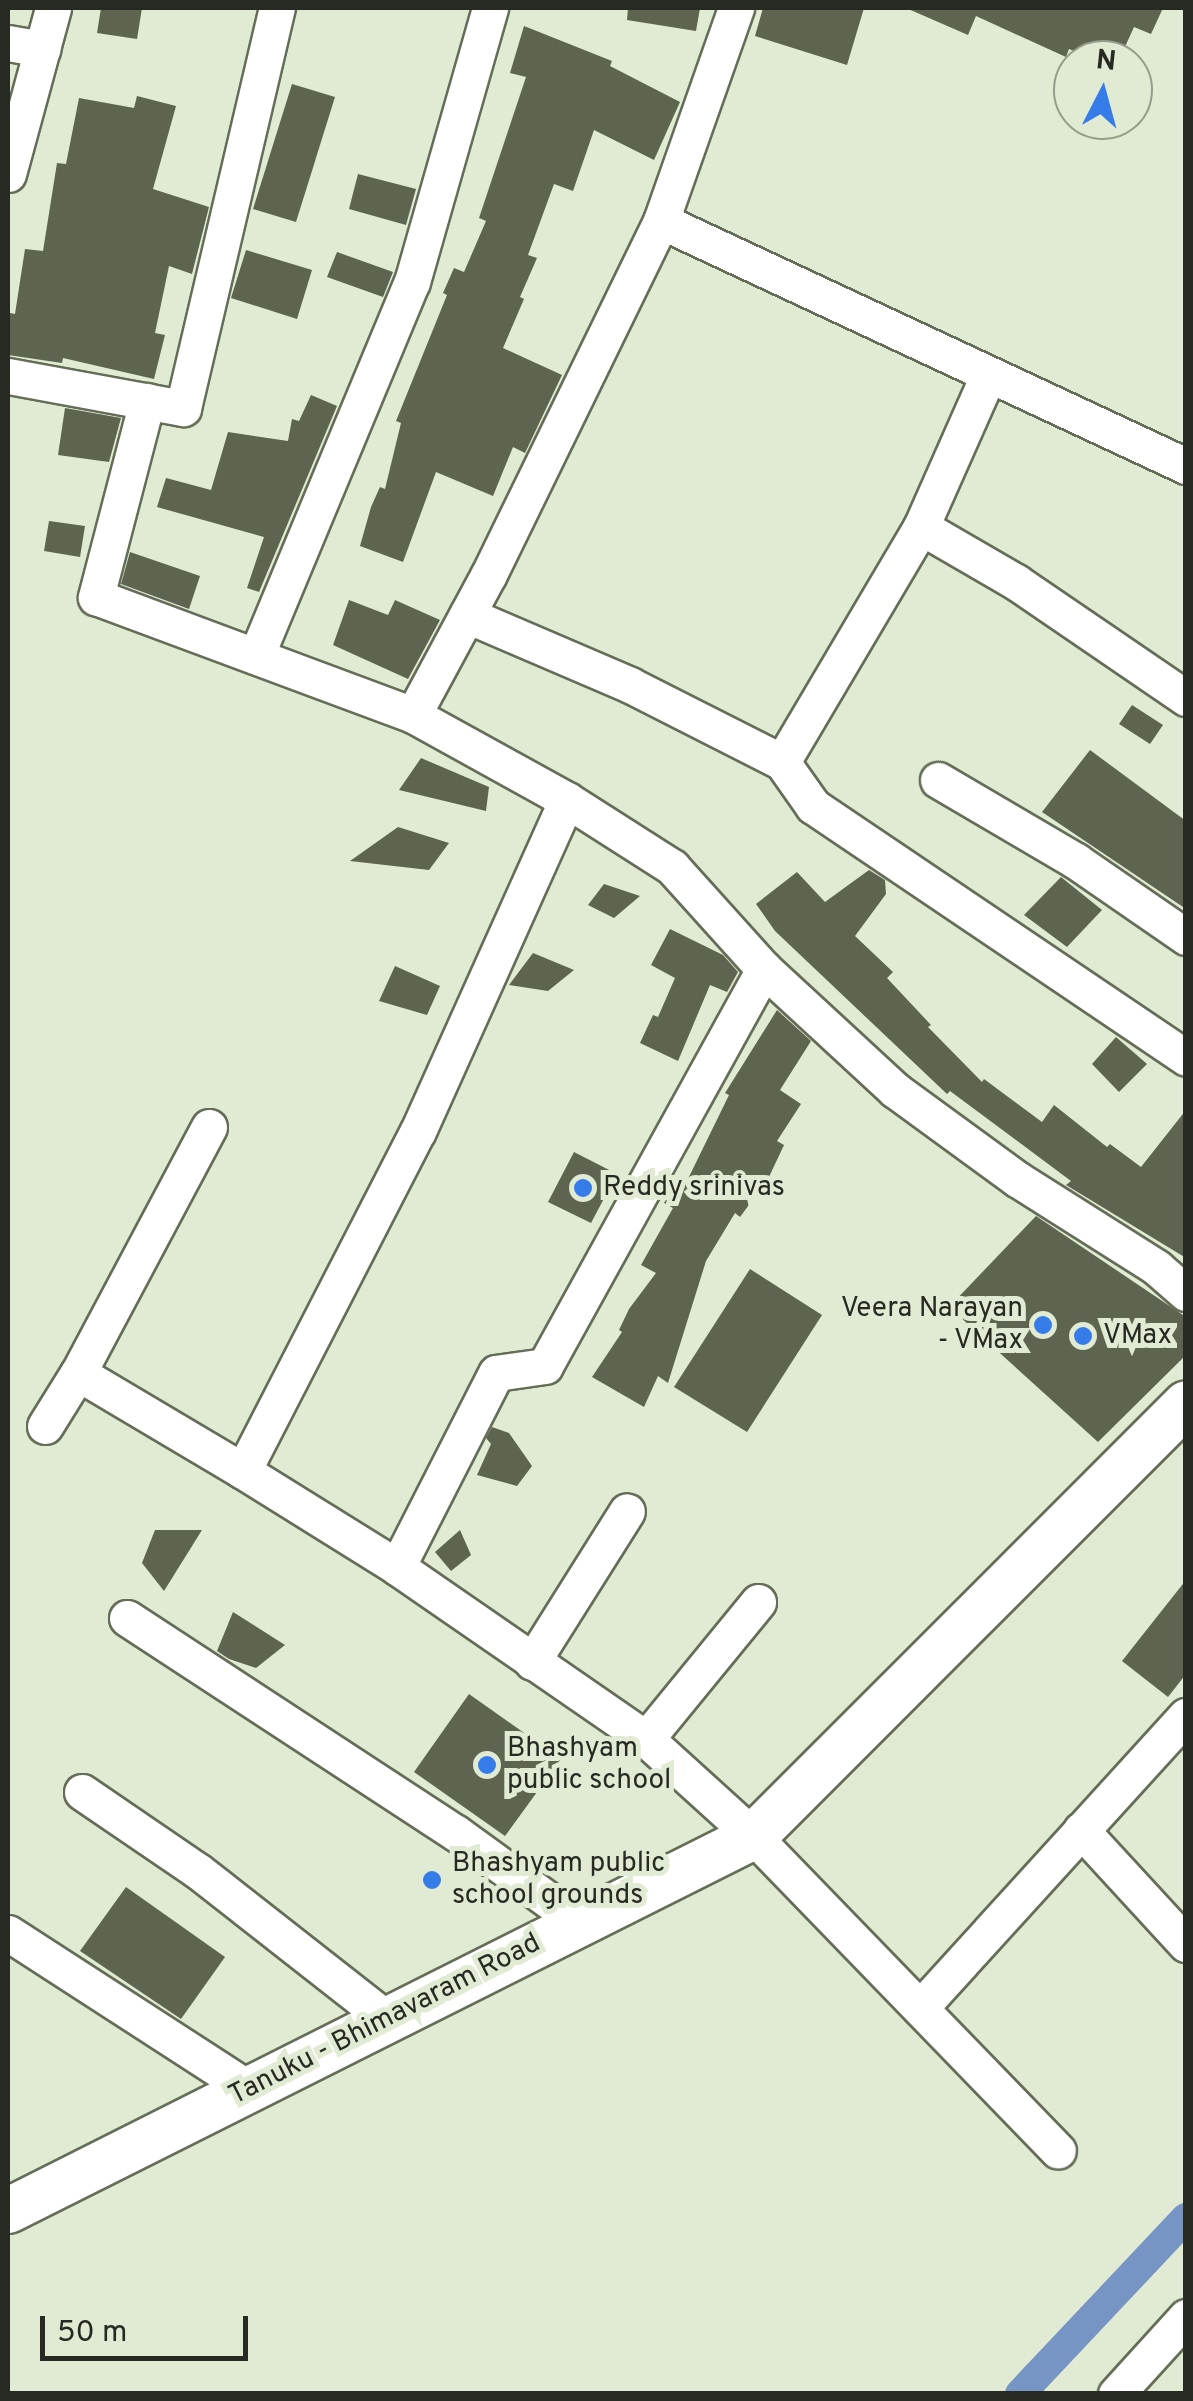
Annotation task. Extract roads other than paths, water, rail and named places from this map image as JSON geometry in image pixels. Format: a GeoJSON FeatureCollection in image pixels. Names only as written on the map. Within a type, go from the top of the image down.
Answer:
{"type":"FeatureCollection","features":[{"type":"Feature","properties":{"kind":"main road","name":"Tanuku - Bhimavaram Road"},"geometry":{"type":"LineString","coordinates":[[8,2210],[753,1836],[1186,1403]]}},
{"type":"Feature","properties":{"kind":"street"},"geometry":{"type":"LineString","coordinates":[[8,174],[25,46],[53,8]]}},
{"type":"Feature","properties":{"kind":"street"},"geometry":{"type":"LineString","coordinates":[[8,376],[184,408],[277,8]]}},
{"type":"Feature","properties":{"kind":"street"},"geometry":{"type":"LineString","coordinates":[[256,656],[412,282],[490,8]]}},
{"type":"Feature","properties":{"kind":"street"},"geometry":{"type":"LineString","coordinates":[[413,715],[467,615],[661,221],[736,8]]}},
{"type":"Feature","properties":{"kind":"street"},"geometry":{"type":"LineString","coordinates":[[661,221],[1186,466]]}},
{"type":"Feature","properties":{"kind":"street"},"geometry":{"type":"LineString","coordinates":[[782,762],[921,527],[988,376]]}},
{"type":"Feature","properties":{"kind":"street"},"geometry":{"type":"LineString","coordinates":[[147,401],[96,597],[413,715],[567,800],[672,866],[764,969],[894,1090],[1017,1180],[1156,1266],[1186,1292]]}},
{"type":"Feature","properties":{"kind":"street"},"geometry":{"type":"LineString","coordinates":[[921,527],[1016,582],[1186,698]]}},
{"type":"Feature","properties":{"kind":"street"},"geometry":{"type":"LineString","coordinates":[[467,615],[630,685],[782,762],[812,806],[1184,1054]]}},
{"type":"Feature","properties":{"kind":"street"},"geometry":{"type":"LineString","coordinates":[[938,780],[1076,861],[1186,937]]}},
{"type":"Feature","properties":{"kind":"street"},"geometry":{"type":"LineString","coordinates":[[243,1471],[418,1131],[567,800]]}},
{"type":"Feature","properties":{"kind":"street"},"geometry":{"type":"LineString","coordinates":[[397,1566],[496,1374],[545,1366],[764,969]]}},
{"type":"Feature","properties":{"kind":"street"},"geometry":{"type":"LineString","coordinates":[[45,1426],[78,1373],[210,1127]]}},
{"type":"Feature","properties":{"kind":"street"},"geometry":{"type":"LineString","coordinates":[[78,1373],[397,1566],[646,1739],[753,1836],[1058,2151]]}},
{"type":"Feature","properties":{"kind":"street"},"geometry":{"type":"LineString","coordinates":[[532,1662],[627,1511]]}},
{"type":"Feature","properties":{"kind":"street"},"geometry":{"type":"LineString","coordinates":[[646,1739],[758,1602]]}},
{"type":"Feature","properties":{"kind":"street"},"geometry":{"type":"LineString","coordinates":[[126,1618],[456,1833],[580,1923]]}},
{"type":"Feature","properties":{"kind":"street"},"geometry":{"type":"LineString","coordinates":[[920,2008],[1186,1716]]}},
{"type":"Feature","properties":{"kind":"street"},"geometry":{"type":"LineString","coordinates":[[82,1792],[198,1871],[388,2019]]}},
{"type":"Feature","properties":{"kind":"street"},"geometry":{"type":"LineString","coordinates":[[1082,1830],[1186,1944]]}},
{"type":"Feature","properties":{"kind":"street"},"geometry":{"type":"LineString","coordinates":[[8,1932],[249,2089]]}},
{"type":"Feature","properties":{"kind":"street"},"geometry":{"type":"LineString","coordinates":[[1116,2394],[1186,2317]]}},
{"type":"Feature","properties":{"kind":"waterway"},"geometry":{"type":"LineString","coordinates":[[1020,2394],[1186,2218]]}},
{"type":"Feature","properties":{"kind":"place","name":"Reddy srinivas"},"geometry":{"type":"Point","coordinates":[583,1188]}},
{"type":"Feature","properties":{"kind":"place","name":"Veera Narayan - VMax"},"geometry":{"type":"Point","coordinates":[1043,1325]}},
{"type":"Feature","properties":{"kind":"place","name":"VMax"},"geometry":{"type":"Point","coordinates":[1083,1336]}},
{"type":"Feature","properties":{"kind":"place","name":"Bhashyam public school"},"geometry":{"type":"Point","coordinates":[487,1765]}},
{"type":"Feature","properties":{"kind":"place","name":"Bhashyam public school grounds"},"geometry":{"type":"Point","coordinates":[432,1880]}}]}
